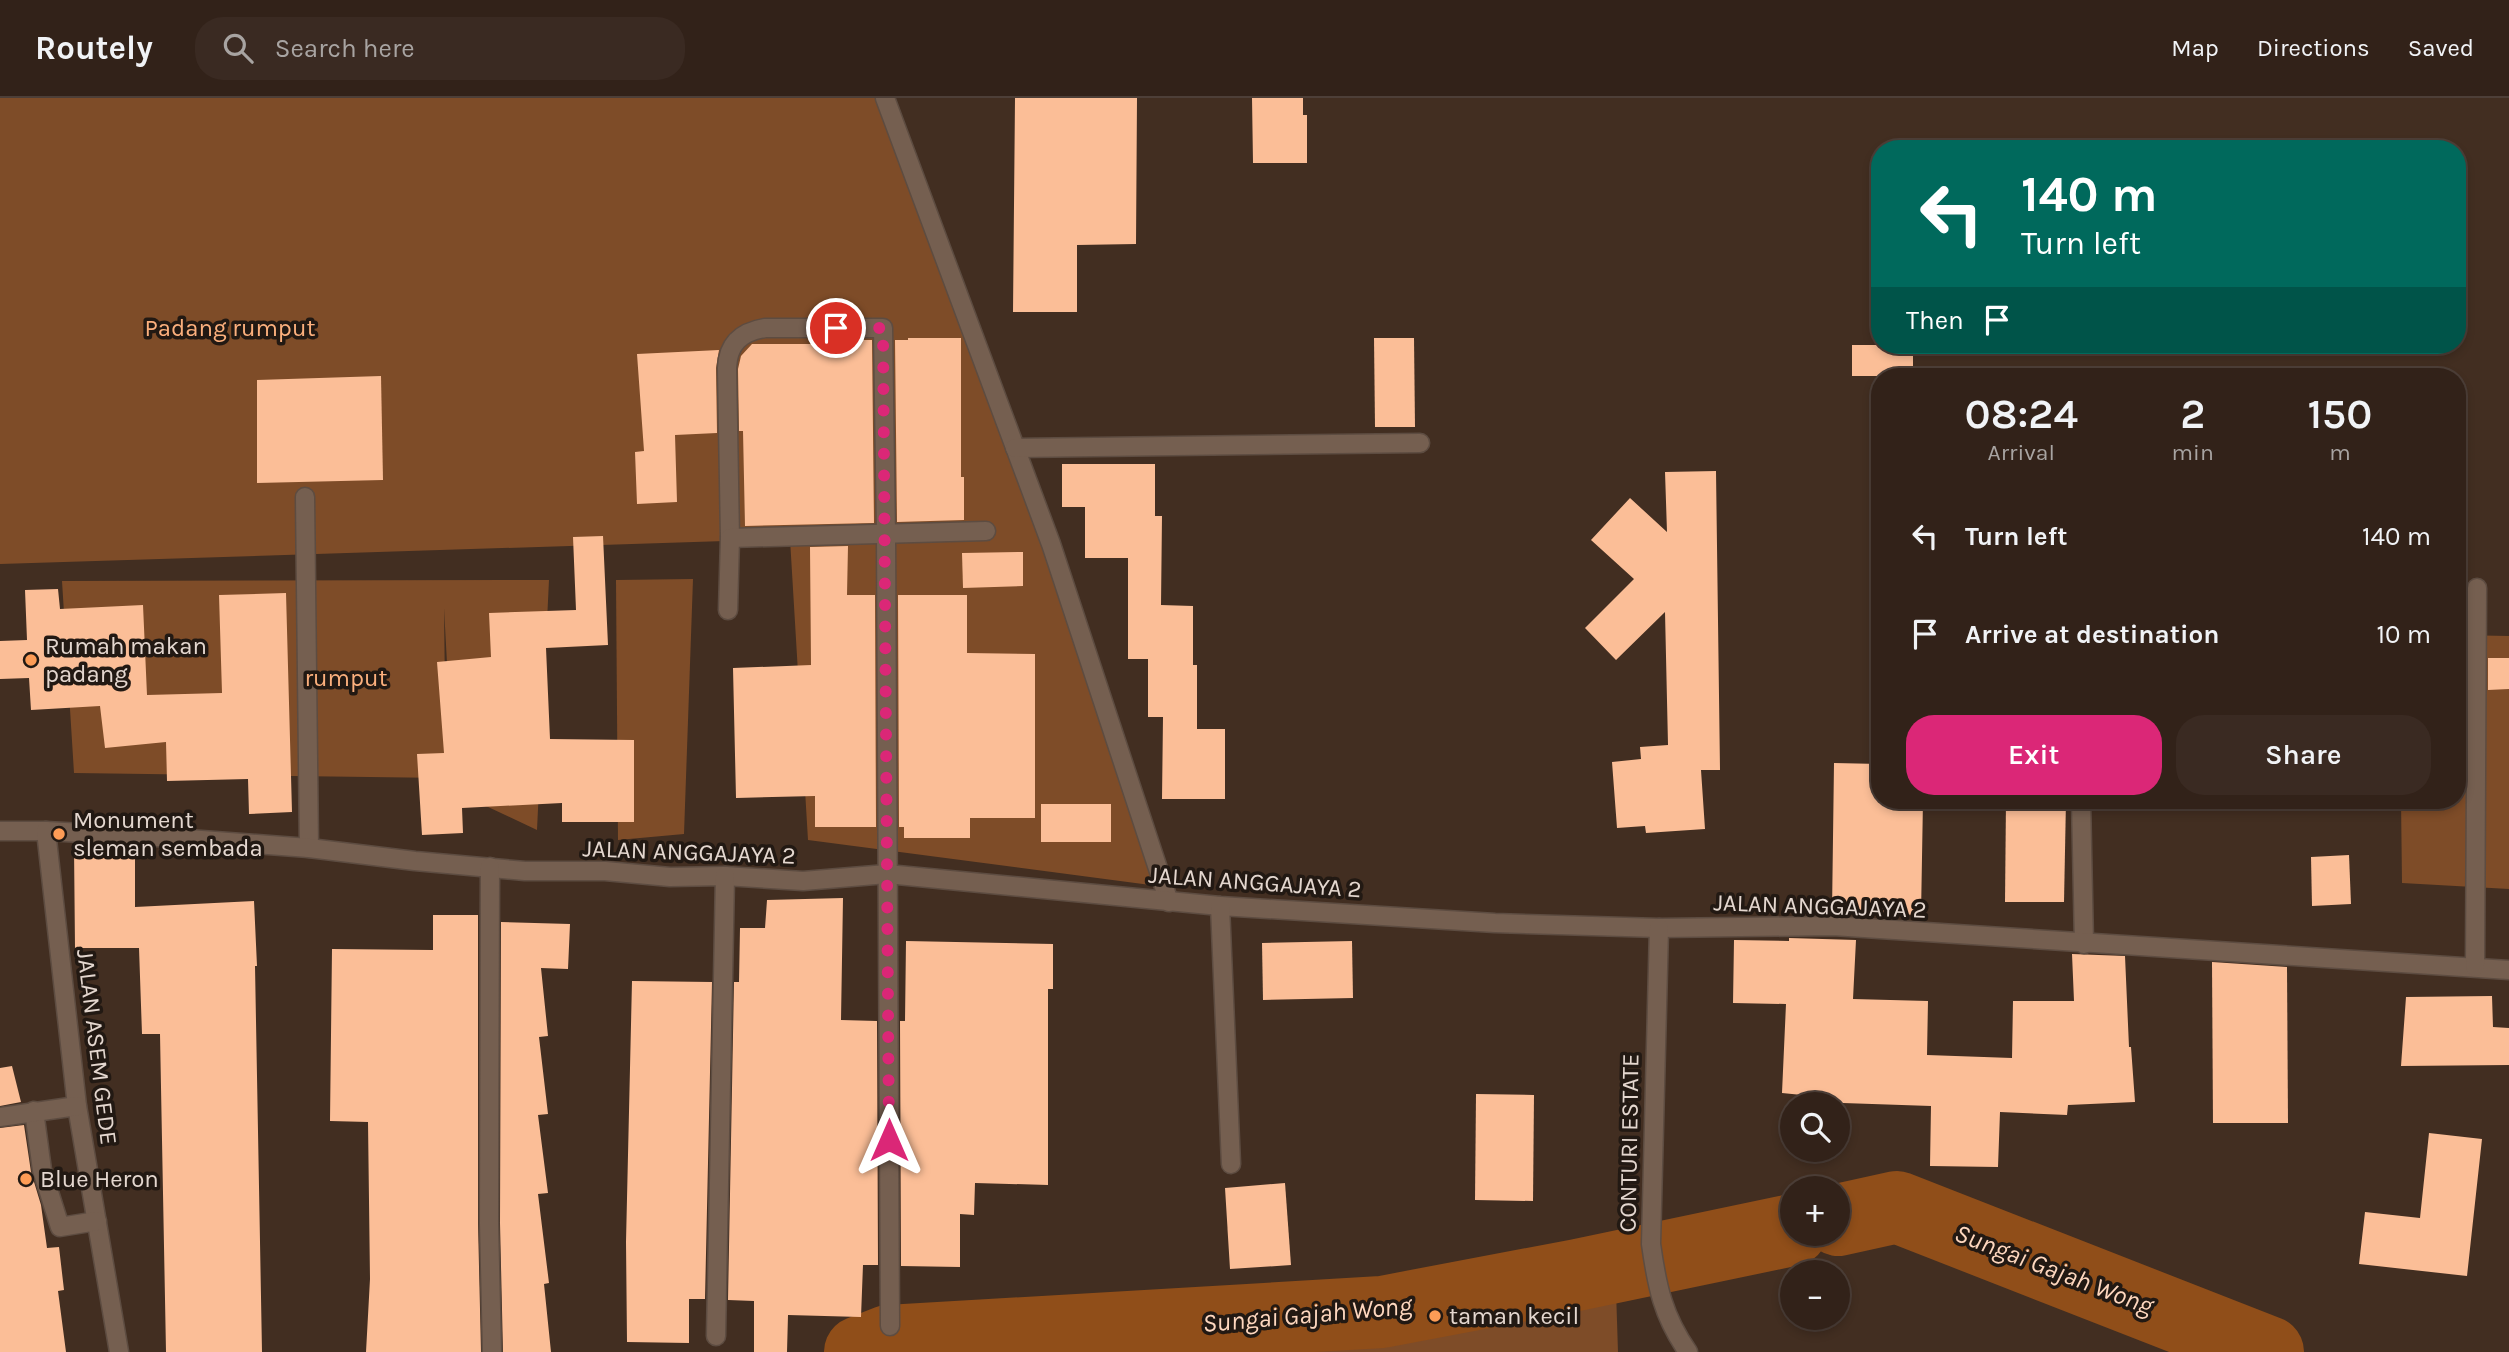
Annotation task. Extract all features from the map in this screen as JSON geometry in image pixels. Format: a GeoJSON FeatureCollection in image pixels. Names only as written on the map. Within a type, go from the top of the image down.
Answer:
{"type":"FeatureCollection","features":[{"type":"Feature","properties":{"kind":"street"},"geometry":{"type":"LineString","coordinates":[[885,98],[1051,544],[1168,902]]}},
{"type":"Feature","properties":{"kind":"street"},"geometry":{"type":"LineString","coordinates":[[728,610],[729,351],[737,339],[751,330],[883,328],[890,1326]]}},
{"type":"Feature","properties":{"kind":"street"},"geometry":{"type":"LineString","coordinates":[[1015,449],[1420,443]]}},
{"type":"Feature","properties":{"kind":"street"},"geometry":{"type":"LineString","coordinates":[[305,497],[309,848]]}},
{"type":"Feature","properties":{"kind":"street"},"geometry":{"type":"LineString","coordinates":[[730,538],[986,531]]}},
{"type":"Feature","properties":{"kind":"street"},"geometry":{"type":"LineString","coordinates":[[2475,967],[2477,588]]}},
{"type":"Feature","properties":{"kind":"street"},"geometry":{"type":"LineString","coordinates":[[2081,809],[2084,944]]}},
{"type":"Feature","properties":{"kind":"street","name":"JALAN ANGGAJAYA 2"},"geometry":{"type":"LineString","coordinates":[[0,831],[46,831],[309,848],[525,871],[605,871],[670,877],[725,876],[803,881],[887,874],[1168,902],[1495,923],[1659,928],[1833,926],[2509,970]]}},
{"type":"Feature","properties":{"kind":"street","name":"JALAN ASEM GEDE"},"geometry":{"type":"LineString","coordinates":[[46,831],[77,1106],[119,1352]]}},
{"type":"Feature","properties":{"kind":"street"},"geometry":{"type":"LineString","coordinates":[[490,867],[489,1223],[492,1352]]}},
{"type":"Feature","properties":{"kind":"street"},"geometry":{"type":"LineString","coordinates":[[716,1336],[725,876]]}},
{"type":"Feature","properties":{"kind":"street"},"geometry":{"type":"LineString","coordinates":[[1220,906],[1231,1164]]}},
{"type":"Feature","properties":{"kind":"street","name":"CONTURI ESTATE"},"geometry":{"type":"LineString","coordinates":[[1659,928],[1651,1244],[1658,1293],[1676,1335],[1688,1352]]}},
{"type":"Feature","properties":{"kind":"street"},"geometry":{"type":"LineString","coordinates":[[0,1117],[77,1106]]}},
{"type":"Feature","properties":{"kind":"street"},"geometry":{"type":"LineString","coordinates":[[34,1111],[42,1170],[60,1227],[97,1220]]}},
{"type":"Feature","properties":{"kind":"green space","name":"Padang rumput"},"geometry":{"type":"Polygon","coordinates":[[[0,98],[880,98],[1173,888],[808,840],[790,539],[0,564],[0,98]]]}},
{"type":"Feature","properties":{"kind":"green space"},"geometry":{"type":"Polygon","coordinates":[[[693,579],[684,834],[618,840],[616,580],[693,579]]]}},
{"type":"Feature","properties":{"kind":"green space","name":"rumput"},"geometry":{"type":"Polygon","coordinates":[[[549,580],[537,830],[454,791],[444,608],[446,778],[74,773],[62,581],[549,580]]]}},
{"type":"Feature","properties":{"kind":"green space"},"geometry":{"type":"Polygon","coordinates":[[[2466,635],[2509,636],[2509,889],[2402,883],[2401,809],[2466,809],[2466,635]]]}},
{"type":"Feature","properties":{"kind":"green space","name":"taman kecil"},"geometry":{"type":"Polygon","coordinates":[[[1616,1290],[1618,1352],[860,1352],[888,1341],[1616,1290]]]}},
{"type":"Feature","properties":{"kind":"building"},"geometry":{"type":"Polygon","coordinates":[[[1015,98],[1137,98],[1136,244],[1077,245],[1077,312],[1013,312],[1015,98]]]}},
{"type":"Feature","properties":{"kind":"building"},"geometry":{"type":"Polygon","coordinates":[[[1252,98],[1303,98],[1303,115],[1307,115],[1307,163],[1253,163],[1252,98]]]}},
{"type":"Feature","properties":{"kind":"building"},"geometry":{"type":"Polygon","coordinates":[[[961,338],[961,477],[964,477],[964,520],[897,522],[895,340],[961,338]]]}},
{"type":"Feature","properties":{"kind":"building"},"geometry":{"type":"Polygon","coordinates":[[[1374,338],[1414,338],[1415,427],[1375,427],[1374,338]]]}},
{"type":"Feature","properties":{"kind":"building"},"geometry":{"type":"Polygon","coordinates":[[[811,340],[872,340],[874,523],[745,526],[743,431],[739,431],[738,369],[741,356],[752,344],[811,344],[811,340]]]}},
{"type":"Feature","properties":{"kind":"building"},"geometry":{"type":"Polygon","coordinates":[[[1852,345],[1871,345],[1871,354],[1913,354],[1913,368],[1871,368],[1871,376],[1852,376],[1852,345]]]}},
{"type":"Feature","properties":{"kind":"building"},"geometry":{"type":"Polygon","coordinates":[[[719,350],[716,368],[717,433],[675,435],[677,502],[637,504],[635,452],[644,451],[637,354],[719,350]]]}},
{"type":"Feature","properties":{"kind":"building"},"geometry":{"type":"Polygon","coordinates":[[[381,376],[383,480],[257,483],[257,380],[381,376]]]}},
{"type":"Feature","properties":{"kind":"building"},"geometry":{"type":"Polygon","coordinates":[[[1062,464],[1155,464],[1155,516],[1162,516],[1161,605],[1193,606],[1197,729],[1225,729],[1225,799],[1162,799],[1163,717],[1148,717],[1148,659],[1128,659],[1128,558],[1085,558],[1085,507],[1062,507],[1062,464]]]}},
{"type":"Feature","properties":{"kind":"building"},"geometry":{"type":"Polygon","coordinates":[[[1716,471],[1720,770],[1701,770],[1705,829],[1646,833],[1645,826],[1617,828],[1612,762],[1641,759],[1640,747],[1668,745],[1665,612],[1616,660],[1585,628],[1634,579],[1591,540],[1630,498],[1667,532],[1665,472],[1716,471]]]}},
{"type":"Feature","properties":{"kind":"building"},"geometry":{"type":"Polygon","coordinates":[[[603,536],[608,645],[546,648],[550,739],[634,740],[634,822],[562,822],[562,803],[462,808],[463,833],[422,835],[417,754],[444,753],[437,662],[491,657],[489,613],[576,610],[573,537],[603,536]]]}},
{"type":"Feature","properties":{"kind":"building"},"geometry":{"type":"Polygon","coordinates":[[[848,546],[847,595],[875,595],[876,827],[815,827],[815,796],[736,798],[733,668],[811,665],[810,547],[848,546]]]}},
{"type":"Feature","properties":{"kind":"building"},"geometry":{"type":"Polygon","coordinates":[[[1023,552],[1023,586],[963,588],[962,553],[1023,552]]]}},
{"type":"Feature","properties":{"kind":"building"},"geometry":{"type":"Polygon","coordinates":[[[58,589],[60,609],[143,605],[147,695],[222,693],[219,595],[286,593],[292,812],[249,814],[248,779],[167,781],[166,742],[105,748],[100,706],[31,710],[29,678],[0,679],[0,641],[27,640],[25,590],[58,589]]]}},
{"type":"Feature","properties":{"kind":"building"},"geometry":{"type":"Polygon","coordinates":[[[898,595],[967,595],[967,653],[1035,654],[1035,818],[970,818],[970,838],[904,838],[904,827],[899,827],[898,595]]]}},
{"type":"Feature","properties":{"kind":"building"},"geometry":{"type":"Polygon","coordinates":[[[2488,658],[2509,658],[2509,689],[2488,690],[2488,658]]]}},
{"type":"Feature","properties":{"kind":"building"},"geometry":{"type":"Polygon","coordinates":[[[1834,763],[1871,764],[1871,809],[1923,809],[1921,915],[1832,912],[1834,763]]]}},
{"type":"Feature","properties":{"kind":"building"},"geometry":{"type":"Polygon","coordinates":[[[1041,804],[1111,804],[1111,842],[1041,842],[1041,804]]]}},
{"type":"Feature","properties":{"kind":"building"},"geometry":{"type":"Polygon","coordinates":[[[2006,809],[2066,809],[2064,902],[2005,902],[2006,809]]]}},
{"type":"Feature","properties":{"kind":"building"},"geometry":{"type":"Polygon","coordinates":[[[74,847],[135,847],[135,907],[254,901],[262,1352],[166,1352],[160,1034],[142,1034],[139,948],[75,948],[74,847]]]}},
{"type":"Feature","properties":{"kind":"building"},"geometry":{"type":"Polygon","coordinates":[[[2349,855],[2351,904],[2312,906],[2311,857],[2349,855]]]}},
{"type":"Feature","properties":{"kind":"building"},"geometry":{"type":"Polygon","coordinates":[[[843,898],[841,1020],[877,1021],[878,1265],[863,1265],[861,1317],[788,1315],[787,1352],[754,1352],[754,1301],[728,1300],[734,982],[739,982],[740,928],[765,928],[767,900],[843,898]]]}},
{"type":"Feature","properties":{"kind":"building"},"geometry":{"type":"Polygon","coordinates":[[[433,915],[478,915],[478,1223],[481,1352],[366,1352],[370,1279],[368,1122],[330,1121],[332,949],[433,950],[433,915]]]}},
{"type":"Feature","properties":{"kind":"building"},"geometry":{"type":"Polygon","coordinates":[[[501,922],[570,924],[568,969],[541,968],[548,1036],[539,1037],[548,1114],[538,1115],[548,1193],[538,1194],[549,1283],[544,1284],[551,1352],[503,1352],[500,1223],[501,922]]]}},
{"type":"Feature","properties":{"kind":"building"},"geometry":{"type":"Polygon","coordinates":[[[1789,938],[1856,940],[1853,999],[1928,1001],[1927,1055],[2012,1058],[2013,1001],[2074,1001],[2072,954],[2125,956],[2129,1047],[2135,1102],[2068,1105],[2067,1115],[2000,1112],[1998,1167],[1930,1166],[1931,1106],[1850,1103],[1850,1092],[1782,1092],[1786,1004],[1733,1003],[1734,940],[1789,941],[1789,938]]]}},
{"type":"Feature","properties":{"kind":"building"},"geometry":{"type":"Polygon","coordinates":[[[906,941],[1053,944],[1053,989],[1048,989],[1048,1185],[975,1183],[974,1215],[960,1214],[960,1267],[901,1266],[900,1021],[905,1021],[906,941]]]}},
{"type":"Feature","properties":{"kind":"building"},"geometry":{"type":"Polygon","coordinates":[[[1352,941],[1353,998],[1263,1000],[1262,943],[1352,941]]]}},
{"type":"Feature","properties":{"kind":"building"},"geometry":{"type":"Polygon","coordinates":[[[2212,962],[2287,967],[2288,1123],[2213,1123],[2212,962]]]}},
{"type":"Feature","properties":{"kind":"building"},"geometry":{"type":"Polygon","coordinates":[[[632,981],[712,982],[705,1299],[689,1299],[689,1343],[627,1342],[626,1242],[632,981]]]}},
{"type":"Feature","properties":{"kind":"building"},"geometry":{"type":"Polygon","coordinates":[[[2492,996],[2493,1027],[2509,1028],[2509,1065],[2401,1066],[2406,997],[2492,996]]]}},
{"type":"Feature","properties":{"kind":"building"},"geometry":{"type":"Polygon","coordinates":[[[12,1066],[21,1102],[0,1106],[0,1068],[12,1066]]]}},
{"type":"Feature","properties":{"kind":"building"},"geometry":{"type":"Polygon","coordinates":[[[1476,1094],[1534,1095],[1533,1201],[1475,1200],[1476,1094]]]}},
{"type":"Feature","properties":{"kind":"building"},"geometry":{"type":"Polygon","coordinates":[[[24,1125],[47,1248],[59,1247],[64,1290],[58,1291],[66,1352],[0,1352],[0,1128],[24,1125]]]}},
{"type":"Feature","properties":{"kind":"building"},"geometry":{"type":"Polygon","coordinates":[[[2429,1133],[2482,1139],[2467,1276],[2359,1264],[2365,1212],[2420,1218],[2429,1133]]]}},
{"type":"Feature","properties":{"kind":"building"},"geometry":{"type":"Polygon","coordinates":[[[1285,1183],[1291,1265],[1230,1269],[1225,1188],[1285,1183]]]}},
{"type":"Feature","properties":{"kind":"waterway","name":"Sungai Gajah Wong"},"geometry":{"type":"LineString","coordinates":[[1850,1217],[1897,1207],[2268,1352]]}},
{"type":"Feature","properties":{"kind":"waterway","name":"Sungai Gajah Wong"},"geometry":{"type":"LineString","coordinates":[[860,1352],[888,1341],[1382,1312],[1780,1233]]}},
{"type":"Feature","properties":{"kind":"place","name":"Rumah makan padang"},"geometry":{"type":"Point","coordinates":[31,660]}},
{"type":"Feature","properties":{"kind":"place","name":"Monument sleman sembada"},"geometry":{"type":"Point","coordinates":[59,834]}},
{"type":"Feature","properties":{"kind":"place","name":"Blue Heron"},"geometry":{"type":"Point","coordinates":[26,1179]}},
{"type":"Feature","properties":{"kind":"place","name":"taman kecil"},"geometry":{"type":"Point","coordinates":[1435,1316]}},
{"type":"Feature","properties":{"kind":"route"},"geometry":{"type":"LineString","coordinates":[[836,328],[883,328],[889,1140]]}}]}
